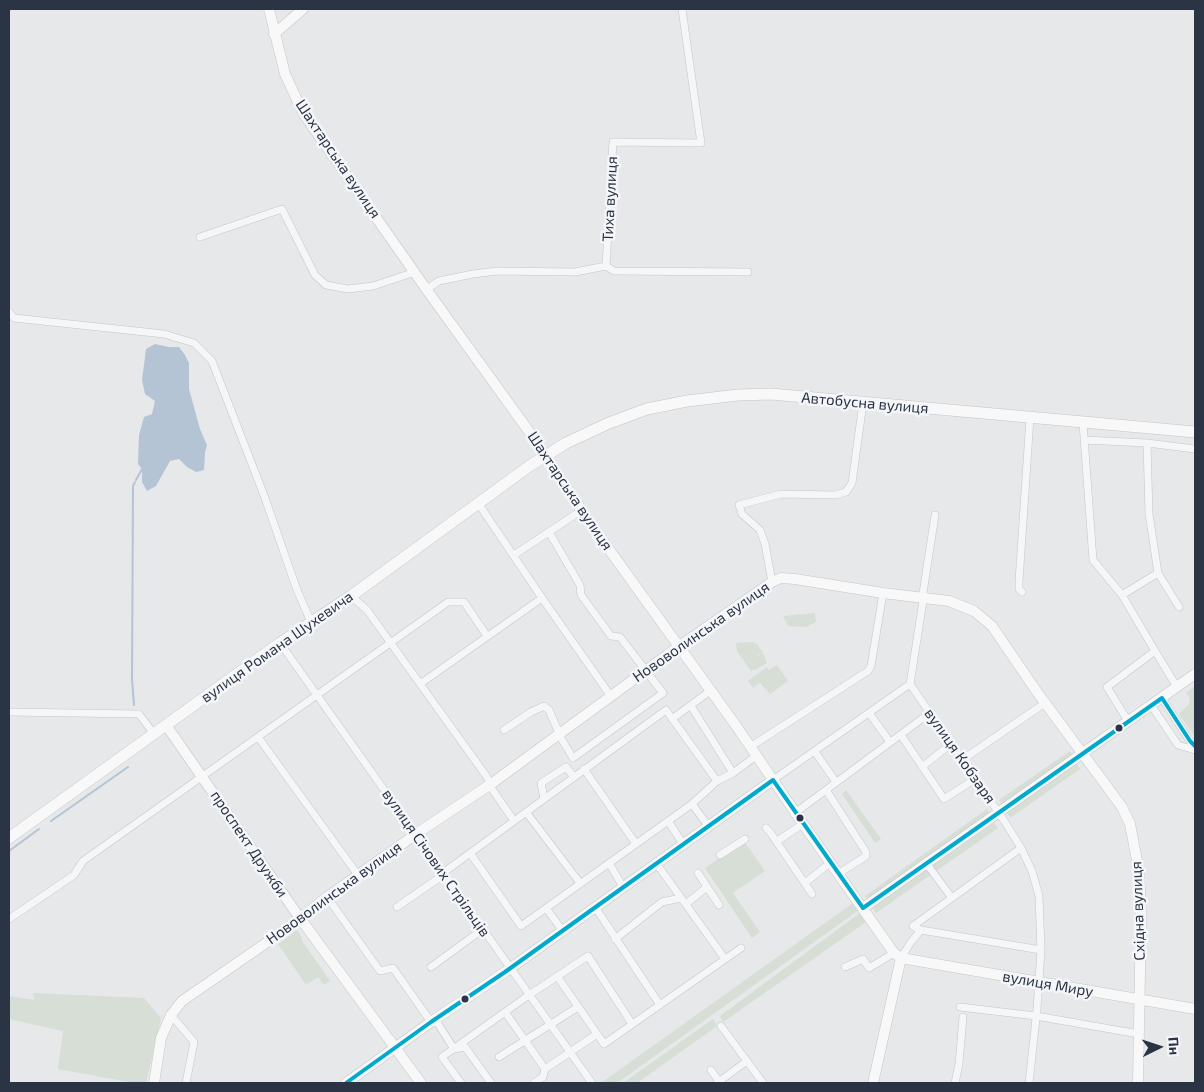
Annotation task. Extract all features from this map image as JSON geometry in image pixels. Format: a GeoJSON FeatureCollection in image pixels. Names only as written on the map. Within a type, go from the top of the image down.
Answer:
{"type":"FeatureCollection","features":[{"type":"Feature","properties":{"kind":"main road","name":"Автобусна вулиця"},"geometry":{"type":"LineString","coordinates":[[546,455],[566,443],[609,423],[647,409],[688,401],[738,395],[771,394],[863,404],[1195,432]]}},
{"type":"Feature","properties":{"kind":"main road","name":"вулиця Романа Шухевича"},"geometry":{"type":"LineString","coordinates":[[9,837],[280,643],[351,596],[478,502],[546,455]]}},
{"type":"Feature","properties":{"kind":"street","name":"Шахтарська вулиця"},"geometry":{"type":"LineString","coordinates":[[269,9],[285,74],[303,113],[414,272],[546,455],[582,510],[830,863],[898,955]]}},
{"type":"Feature","properties":{"kind":"street"},"geometry":{"type":"LineString","coordinates":[[274,34],[303,9]]}},
{"type":"Feature","properties":{"kind":"street","name":"Тиха вулиця"},"geometry":{"type":"LineString","coordinates":[[606,266],[613,142],[701,143],[682,9]]}},
{"type":"Feature","properties":{"kind":"street"},"geometry":{"type":"LineString","coordinates":[[200,237],[282,209],[315,275],[326,285],[348,290],[372,286],[414,272]]}},
{"type":"Feature","properties":{"kind":"street"},"geometry":{"type":"LineString","coordinates":[[427,289],[439,281],[497,271],[575,272],[606,266],[614,271],[748,272]]}},
{"type":"Feature","properties":{"kind":"street"},"geometry":{"type":"LineString","coordinates":[[9,312],[14,318],[164,334],[194,342],[212,361],[311,622]]}},
{"type":"Feature","properties":{"kind":"street"},"geometry":{"type":"LineString","coordinates":[[772,582],[765,544],[760,530],[742,514],[738,505],[781,494],[835,495],[846,492],[852,483],[863,404]]}},
{"type":"Feature","properties":{"kind":"street"},"geometry":{"type":"LineString","coordinates":[[1022,592],[1019,589],[1019,581],[1030,418]]}},
{"type":"Feature","properties":{"kind":"street"},"geometry":{"type":"LineString","coordinates":[[1083,423],[1093,560],[1122,595],[1175,685]]}},
{"type":"Feature","properties":{"kind":"street"},"geometry":{"type":"LineString","coordinates":[[1084,440],[1147,443],[1195,449]]}},
{"type":"Feature","properties":{"kind":"street"},"geometry":{"type":"LineString","coordinates":[[1147,443],[1150,514],[1158,573],[1179,607]]}},
{"type":"Feature","properties":{"kind":"street"},"geometry":{"type":"LineString","coordinates":[[478,502],[610,696]]}},
{"type":"Feature","properties":{"kind":"street"},"geometry":{"type":"LineString","coordinates":[[514,555],[582,510]]}},
{"type":"Feature","properties":{"kind":"street"},"geometry":{"type":"LineString","coordinates":[[346,1083],[910,684],[935,515]]}},
{"type":"Feature","properties":{"kind":"street"},"geometry":{"type":"LineString","coordinates":[[504,730],[531,712],[544,706],[548,710],[573,758],[663,693],[620,637],[611,636],[581,595],[580,585],[549,532]]}},
{"type":"Feature","properties":{"kind":"street"},"geometry":{"type":"LineString","coordinates":[[1122,595],[1158,573]]}},
{"type":"Feature","properties":{"kind":"street","name":"Нововолинська вулиця"},"geometry":{"type":"LineString","coordinates":[[154,1083],[161,1038],[177,1006],[358,875],[491,784],[678,647],[772,582],[781,578],[795,578],[883,593],[949,601],[974,611],[992,626],[1083,754]]}},
{"type":"Feature","properties":{"kind":"street"},"geometry":{"type":"LineString","coordinates":[[470,853],[521,926],[692,804],[717,781],[733,773],[753,752],[868,671],[871,666],[883,593]]}},
{"type":"Feature","properties":{"kind":"street"},"geometry":{"type":"LineString","coordinates":[[351,596],[367,610],[391,643],[491,784],[492,789],[514,821]]}},
{"type":"Feature","properties":{"kind":"street"},"geometry":{"type":"LineString","coordinates":[[420,684],[542,598]]}},
{"type":"Feature","properties":{"kind":"street"},"geometry":{"type":"LineString","coordinates":[[9,919],[74,875],[83,861],[448,602],[464,602],[487,636]]}},
{"type":"Feature","properties":{"kind":"street","name":"вулиця Січових Стрільців"},"geometry":{"type":"LineString","coordinates":[[280,643],[592,1083]]}},
{"type":"Feature","properties":{"kind":"street"},"geometry":{"type":"LineString","coordinates":[[1128,721],[1107,687],[1155,651]]}},
{"type":"Feature","properties":{"kind":"street"},"geometry":{"type":"LineString","coordinates":[[863,908],[1162,698],[1175,685],[1195,674]]}},
{"type":"Feature","properties":{"kind":"street","name":"вулиця Кобзаря"},"geometry":{"type":"LineString","coordinates":[[910,684],[999,813],[1021,848],[1032,871],[1039,896],[1041,950],[1029,1083]]}},
{"type":"Feature","properties":{"kind":"street"},"geometry":{"type":"LineString","coordinates":[[672,719],[710,691]]}},
{"type":"Feature","properties":{"kind":"street"},"geometry":{"type":"LineString","coordinates":[[1162,698],[1195,746]]}},
{"type":"Feature","properties":{"kind":"street"},"geometry":{"type":"LineString","coordinates":[[962,760],[1045,703]]}},
{"type":"Feature","properties":{"kind":"street"},"geometry":{"type":"LineString","coordinates":[[1151,705],[1178,744],[1195,750]]}},
{"type":"Feature","properties":{"kind":"street"},"geometry":{"type":"LineString","coordinates":[[691,706],[733,773]]}},
{"type":"Feature","properties":{"kind":"street"},"geometry":{"type":"LineString","coordinates":[[397,907],[666,710],[717,781]]}},
{"type":"Feature","properties":{"kind":"street"},"geometry":{"type":"LineString","coordinates":[[9,712],[139,714],[154,734]]}},
{"type":"Feature","properties":{"kind":"street"},"geometry":{"type":"LineString","coordinates":[[795,813],[931,712]]}},
{"type":"Feature","properties":{"kind":"street"},"geometry":{"type":"LineString","coordinates":[[869,713],[890,742]]}},
{"type":"Feature","properties":{"kind":"street","name":"проспект Дружби"},"geometry":{"type":"LineString","coordinates":[[166,725],[300,918],[420,1083]]}},
{"type":"Feature","properties":{"kind":"street"},"geometry":{"type":"LineString","coordinates":[[901,735],[944,798],[975,780]]}},
{"type":"Feature","properties":{"kind":"street"},"geometry":{"type":"LineString","coordinates":[[258,736],[358,875]]}},
{"type":"Feature","properties":{"kind":"street"},"geometry":{"type":"LineString","coordinates":[[922,767],[952,744]]}},
{"type":"Feature","properties":{"kind":"street"},"geometry":{"type":"LineString","coordinates":[[815,752],[836,782]]}},
{"type":"Feature","properties":{"kind":"street","name":"Східна вулиця"},"geometry":{"type":"LineString","coordinates":[[1083,754],[1122,807],[1130,824],[1139,870],[1140,1000],[1138,1083]]}},
{"type":"Feature","properties":{"kind":"street"},"geometry":{"type":"LineString","coordinates":[[544,799],[541,783],[566,767],[574,777]]}},
{"type":"Feature","properties":{"kind":"street"},"geometry":{"type":"LineString","coordinates":[[584,770],[636,844]]}},
{"type":"Feature","properties":{"kind":"street"},"geometry":{"type":"LineString","coordinates":[[826,790],[866,852],[866,856],[838,874]]}},
{"type":"Feature","properties":{"kind":"street"},"geometry":{"type":"LineString","coordinates":[[692,804],[708,827]]}},
{"type":"Feature","properties":{"kind":"street"},"geometry":{"type":"LineString","coordinates":[[526,812],[580,884]]}},
{"type":"Feature","properties":{"kind":"street"},"geometry":{"type":"LineString","coordinates":[[668,821],[683,844]]}},
{"type":"Feature","properties":{"kind":"street"},"geometry":{"type":"LineString","coordinates":[[777,841],[803,824]]}},
{"type":"Feature","properties":{"kind":"street"},"geometry":{"type":"LineString","coordinates":[[766,828],[777,841],[812,894]]}},
{"type":"Feature","properties":{"kind":"street"},"geometry":{"type":"LineString","coordinates":[[720,855],[746,839]]}},
{"type":"Feature","properties":{"kind":"street"},"geometry":{"type":"LineString","coordinates":[[1021,848],[913,926],[921,930],[1041,950]]}},
{"type":"Feature","properties":{"kind":"street"},"geometry":{"type":"LineString","coordinates":[[610,863],[623,887]]}},
{"type":"Feature","properties":{"kind":"street"},"geometry":{"type":"LineString","coordinates":[[656,863],[725,959]]}},
{"type":"Feature","properties":{"kind":"street"},"geometry":{"type":"LineString","coordinates":[[805,882],[830,863]]}},
{"type":"Feature","properties":{"kind":"street"},"geometry":{"type":"LineString","coordinates":[[926,864],[952,898]]}},
{"type":"Feature","properties":{"kind":"street"},"geometry":{"type":"LineString","coordinates":[[698,873],[719,904]]}},
{"type":"Feature","properties":{"kind":"street"},"geometry":{"type":"LineString","coordinates":[[616,939],[662,902],[683,901],[707,887]]}},
{"type":"Feature","properties":{"kind":"street"},"geometry":{"type":"LineString","coordinates":[[327,897],[380,971],[393,968],[454,1049]]}},
{"type":"Feature","properties":{"kind":"street"},"geometry":{"type":"LineString","coordinates":[[594,907],[660,1005]]}},
{"type":"Feature","properties":{"kind":"street"},"geometry":{"type":"LineString","coordinates":[[546,908],[562,930]]}},
{"type":"Feature","properties":{"kind":"street"},"geometry":{"type":"LineString","coordinates":[[431,968],[483,929]]}},
{"type":"Feature","properties":{"kind":"street"},"geometry":{"type":"LineString","coordinates":[[844,967],[863,959],[869,968],[898,955],[921,930]]}},
{"type":"Feature","properties":{"kind":"street"},"geometry":{"type":"LineString","coordinates":[[557,976],[604,1044],[741,948]]}},
{"type":"Feature","properties":{"kind":"street"},"geometry":{"type":"LineString","coordinates":[[873,1083],[898,955]]}},
{"type":"Feature","properties":{"kind":"street","name":"вулиця Миру"},"geometry":{"type":"LineString","coordinates":[[898,955],[1195,1009]]}},
{"type":"Feature","properties":{"kind":"street"},"geometry":{"type":"LineString","coordinates":[[461,1083],[442,1057],[588,956],[632,1024]]}},
{"type":"Feature","properties":{"kind":"street"},"geometry":{"type":"LineString","coordinates":[[960,1006],[1036,1016],[1139,1034]]}},
{"type":"Feature","properties":{"kind":"street"},"geometry":{"type":"LineString","coordinates":[[499,1057],[578,1007]]}},
{"type":"Feature","properties":{"kind":"street"},"geometry":{"type":"LineString","coordinates":[[505,1012],[545,1069]]}},
{"type":"Feature","properties":{"kind":"street"},"geometry":{"type":"LineString","coordinates":[[171,1015],[194,1042],[186,1083]]}},
{"type":"Feature","properties":{"kind":"street"},"geometry":{"type":"LineString","coordinates":[[955,1083],[959,1064],[963,1017]]}},
{"type":"Feature","properties":{"kind":"street"},"geometry":{"type":"LineString","coordinates":[[721,1026],[763,1083]]}},
{"type":"Feature","properties":{"kind":"street"},"geometry":{"type":"LineString","coordinates":[[534,1083],[543,1078],[545,1069],[597,1034]]}},
{"type":"Feature","properties":{"kind":"street"},"geometry":{"type":"LineString","coordinates":[[454,1049],[465,1047],[491,1083]]}},
{"type":"Feature","properties":{"kind":"street"},"geometry":{"type":"LineString","coordinates":[[711,1070],[719,1083],[747,1061]]}},
{"type":"Feature","properties":{"kind":"shaded area"},"geometry":{"type":"Polygon","coordinates":[[[815,613],[816,622],[806,627],[788,626],[783,616],[815,613]]]}},
{"type":"Feature","properties":{"kind":"shaded area"},"geometry":{"type":"Polygon","coordinates":[[[753,642],[757,644],[763,653],[767,663],[751,671],[737,651],[736,643],[753,642]]]}},
{"type":"Feature","properties":{"kind":"shaded area"},"geometry":{"type":"Polygon","coordinates":[[[777,665],[788,681],[770,694],[760,683],[753,688],[748,681],[767,667],[769,670],[777,665]]]}},
{"type":"Feature","properties":{"kind":"shaded area"},"geometry":{"type":"Polygon","coordinates":[[[1195,686],[1195,737],[1179,714],[1189,704],[1190,698],[1186,693],[1195,686]]]}},
{"type":"Feature","properties":{"kind":"shaded area"},"geometry":{"type":"Polygon","coordinates":[[[1070,751],[1074,758],[1002,806],[999,800],[1070,751]]]}},
{"type":"Feature","properties":{"kind":"shaded area"},"geometry":{"type":"Polygon","coordinates":[[[1076,763],[1080,769],[1010,818],[1007,812],[1076,763]]]}},
{"type":"Feature","properties":{"kind":"shaded area"},"geometry":{"type":"Polygon","coordinates":[[[846,790],[881,839],[875,843],[842,794],[846,790]]]}},
{"type":"Feature","properties":{"kind":"shaded area"},"geometry":{"type":"Polygon","coordinates":[[[987,809],[991,816],[869,901],[865,896],[987,809]]]}},
{"type":"Feature","properties":{"kind":"shaded area"},"geometry":{"type":"Polygon","coordinates":[[[994,823],[998,828],[876,913],[872,907],[994,823]]]}},
{"type":"Feature","properties":{"kind":"shaded area"},"geometry":{"type":"Polygon","coordinates":[[[744,841],[765,871],[733,893],[760,932],[752,938],[705,868],[744,841]]]}},
{"type":"Feature","properties":{"kind":"shaded area"},"geometry":{"type":"Polygon","coordinates":[[[853,903],[859,910],[617,1083],[601,1083],[853,903]]]}},
{"type":"Feature","properties":{"kind":"shaded area"},"geometry":{"type":"Polygon","coordinates":[[[860,913],[866,922],[723,1022],[720,1016],[860,913]]]}},
{"type":"Feature","properties":{"kind":"shaded area"},"geometry":{"type":"Polygon","coordinates":[[[297,930],[302,941],[330,981],[324,985],[318,977],[306,985],[278,944],[297,930]]]}},
{"type":"Feature","properties":{"kind":"shaded area"},"geometry":{"type":"Polygon","coordinates":[[[33,993],[144,998],[161,1018],[146,1083],[134,1083],[58,1069],[63,1031],[9,1019],[9,996],[34,1000],[33,993]]]}},
{"type":"Feature","properties":{"kind":"shaded area"},"geometry":{"type":"Polygon","coordinates":[[[713,1019],[717,1026],[637,1083],[623,1083],[713,1019]]]}},
{"type":"Feature","properties":{"kind":"water"},"geometry":{"type":"Polygon","coordinates":[[[155,344],[179,347],[185,355],[189,363],[189,389],[200,429],[207,445],[204,470],[196,472],[179,459],[170,461],[156,486],[147,491],[142,482],[142,469],[138,464],[139,435],[144,417],[152,414],[155,401],[145,394],[142,380],[146,349],[155,344]]]}},
{"type":"Feature","properties":{"kind":"waterway"},"geometry":{"type":"LineString","coordinates":[[136,480],[142,469]]}},
{"type":"Feature","properties":{"kind":"waterway"},"geometry":{"type":"LineString","coordinates":[[134,705],[132,679],[133,486],[135,482]]}},
{"type":"Feature","properties":{"kind":"waterway"},"geometry":{"type":"LineString","coordinates":[[51,821],[128,767]]}},
{"type":"Feature","properties":{"kind":"waterway"},"geometry":{"type":"LineString","coordinates":[[9,851],[39,829]]}},
{"type":"Feature","properties":{"kind":"transit line"},"geometry":{"type":"LineString","coordinates":[[346,1083],[773,780],[863,908],[1162,698],[1195,746]]}}]}
